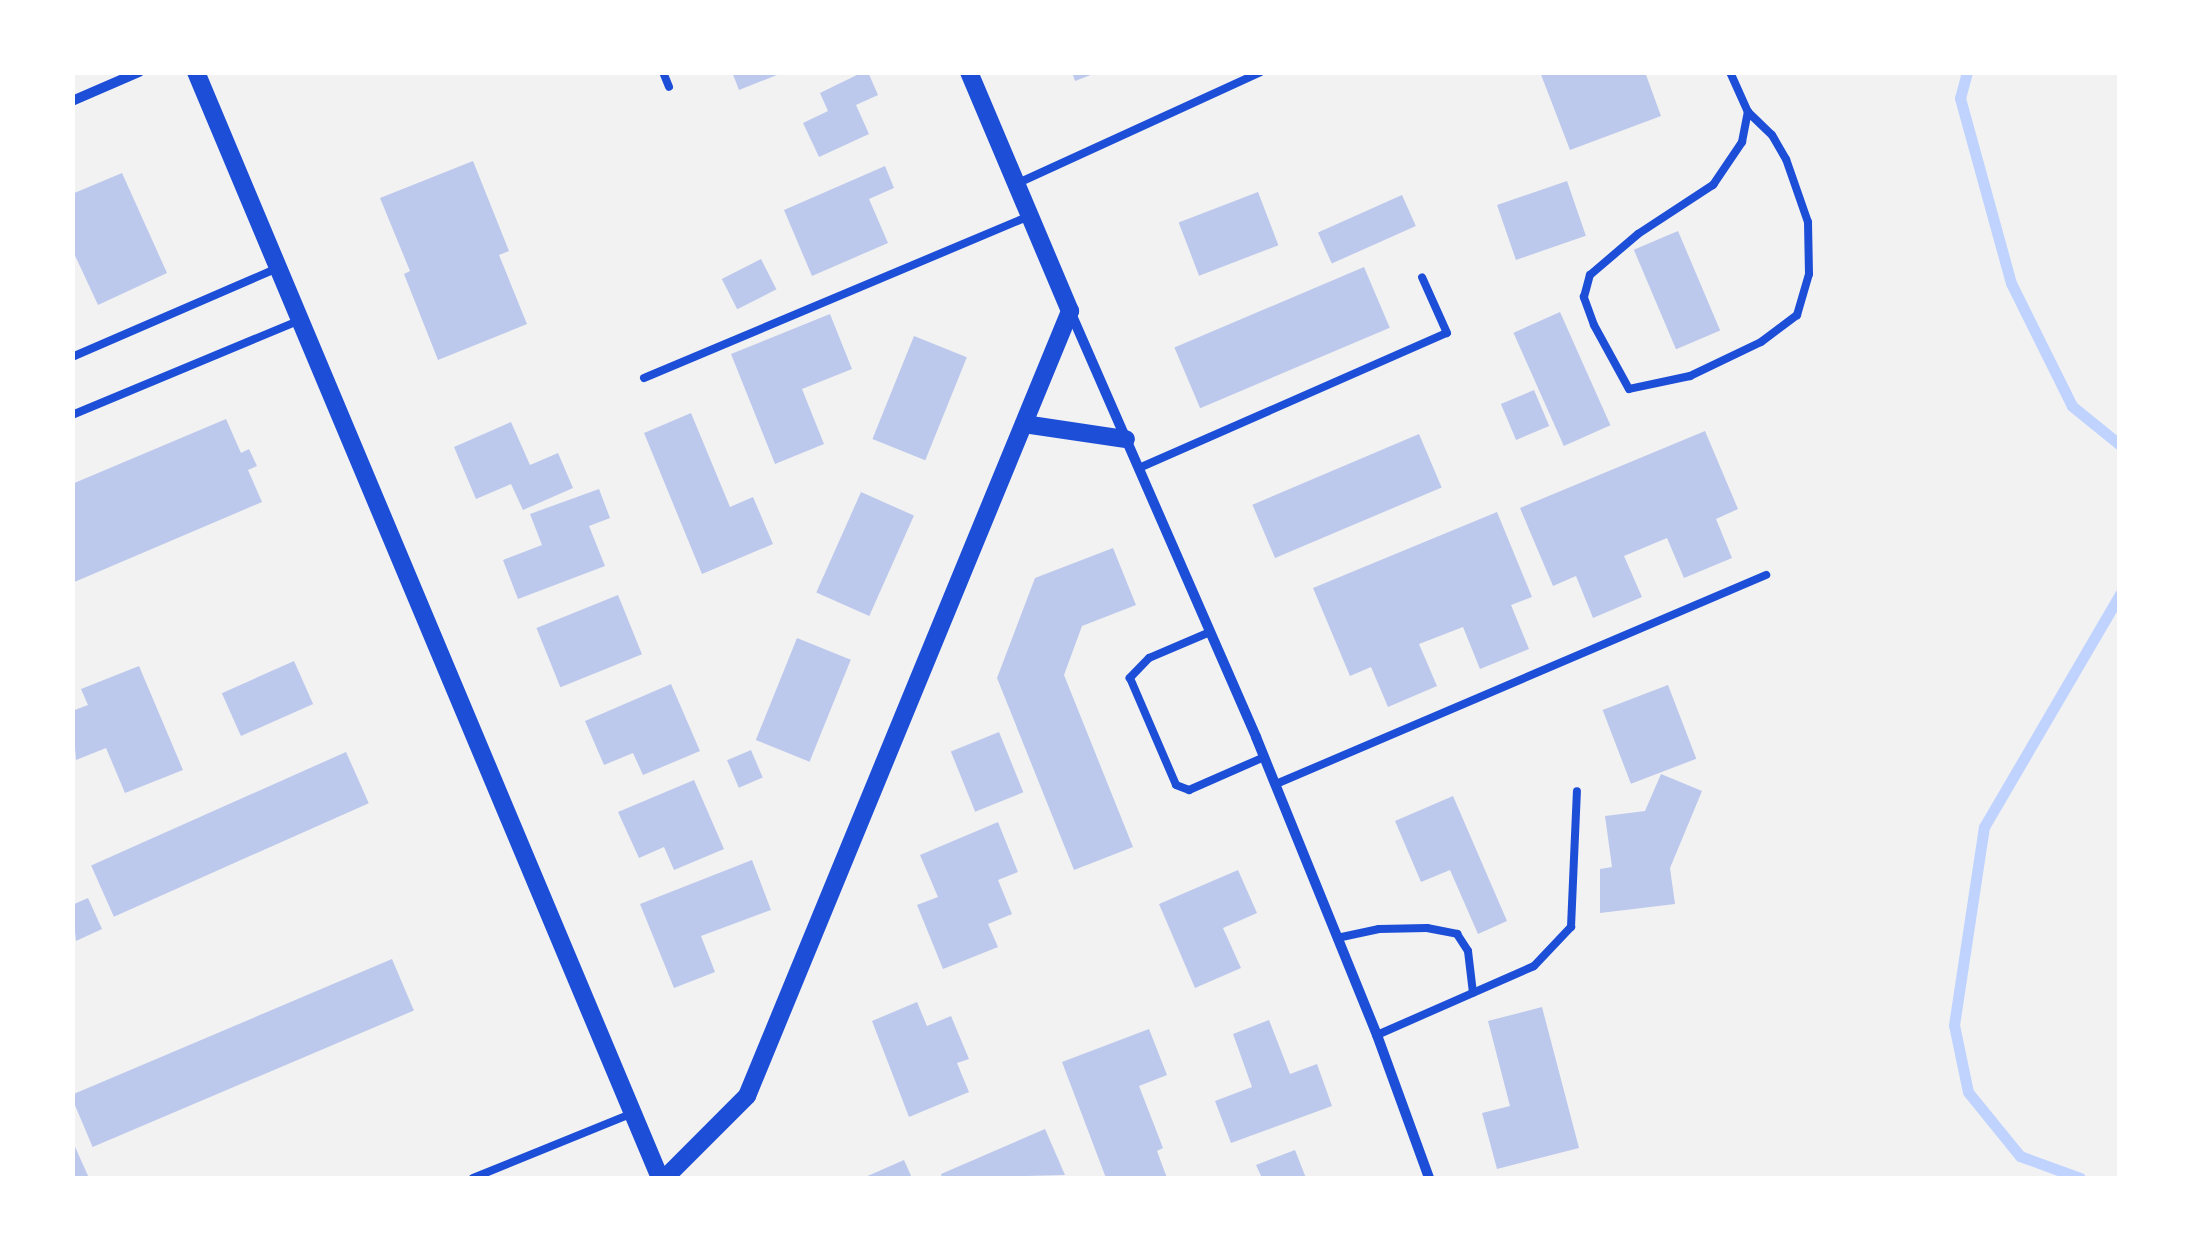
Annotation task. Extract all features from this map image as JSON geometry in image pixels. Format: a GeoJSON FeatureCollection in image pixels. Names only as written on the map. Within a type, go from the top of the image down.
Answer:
{"type":"FeatureCollection","features":[{"type":"Feature","properties":{"kind":"street"},"geometry":{"type":"LineString","coordinates":[[72,101],[139,72]]}},
{"type":"Feature","properties":{"kind":"street"},"geometry":{"type":"LineString","coordinates":[[196,72],[632,1113],[663,1178],[746,1096],[1070,312]]}},
{"type":"Feature","properties":{"kind":"street"},"geometry":{"type":"LineString","coordinates":[[969,72],[1276,784],[1377,1035],[1429,1178]]}},
{"type":"Feature","properties":{"kind":"street"},"geometry":{"type":"LineString","coordinates":[[1024,424],[1126,439]]}},
{"type":"Feature","properties":{"kind":"lane"},"geometry":{"type":"LineString","coordinates":[[663,72],[670,87]]}},
{"type":"Feature","properties":{"kind":"lane"},"geometry":{"type":"LineString","coordinates":[[1016,184],[1262,72]]}},
{"type":"Feature","properties":{"kind":"lane"},"geometry":{"type":"LineString","coordinates":[[1730,72],[1748,112],[1772,134],[1786,159],[1808,222],[1808,274],[1798,315],[1761,342],[1690,376],[1629,389],[1589,312],[1584,297],[1590,276],[1638,234],[1713,185],[1742,142],[1748,112]]}},
{"type":"Feature","properties":{"kind":"lane"},"geometry":{"type":"LineString","coordinates":[[644,378],[1030,216]]}},
{"type":"Feature","properties":{"kind":"lane"},"geometry":{"type":"LineString","coordinates":[[72,357],[278,268]]}},
{"type":"Feature","properties":{"kind":"lane"},"geometry":{"type":"LineString","coordinates":[[1139,468],[1447,333],[1422,277]]}},
{"type":"Feature","properties":{"kind":"lane"},"geometry":{"type":"LineString","coordinates":[[72,415],[300,320]]}},
{"type":"Feature","properties":{"kind":"lane"},"geometry":{"type":"LineString","coordinates":[[1276,784],[1766,575]]}},
{"type":"Feature","properties":{"kind":"lane"},"geometry":{"type":"LineString","coordinates":[[1210,632],[1149,658],[1130,678],[1176,786],[1188,790],[1264,757]]}},
{"type":"Feature","properties":{"kind":"lane"},"geometry":{"type":"LineString","coordinates":[[1377,1035],[1534,966],[1570,927],[1577,791]]}},
{"type":"Feature","properties":{"kind":"lane"},"geometry":{"type":"LineString","coordinates":[[1337,938],[1379,929],[1457,934],[1468,951],[1473,993]]}},
{"type":"Feature","properties":{"kind":"lane"},"geometry":{"type":"LineString","coordinates":[[474,1178],[632,1113]]}},
{"type":"Feature","properties":{"kind":"building"},"geometry":{"type":"Polygon","coordinates":[[[732,72],[782,72],[782,73],[739,90],[732,72]]]}},
{"type":"Feature","properties":{"kind":"building"},"geometry":{"type":"Polygon","coordinates":[[[868,72],[878,95],[856,105],[869,134],[819,157],[803,123],[828,111],[820,93],[868,72]]]}},
{"type":"Feature","properties":{"kind":"building"},"geometry":{"type":"Polygon","coordinates":[[[1072,72],[1096,72],[1096,73],[1075,81],[1072,72]]]}},
{"type":"Feature","properties":{"kind":"building"},"geometry":{"type":"Polygon","coordinates":[[[1540,72],[1645,72],[1661,116],[1570,150],[1540,72]]]}},
{"type":"Feature","properties":{"kind":"building"},"geometry":{"type":"Polygon","coordinates":[[[473,161],[509,251],[499,255],[527,324],[438,360],[404,274],[410,271],[380,198],[473,161]]]}},
{"type":"Feature","properties":{"kind":"building"},"geometry":{"type":"Polygon","coordinates":[[[885,166],[894,188],[869,199],[888,243],[812,276],[784,210],[885,166]]]}},
{"type":"Feature","properties":{"kind":"building"},"geometry":{"type":"Polygon","coordinates":[[[122,173],[167,273],[98,305],[72,249],[72,194],[122,173]]]}},
{"type":"Feature","properties":{"kind":"building"},"geometry":{"type":"Polygon","coordinates":[[[1567,181],[1586,236],[1516,260],[1497,205],[1567,181]]]}},
{"type":"Feature","properties":{"kind":"building"},"geometry":{"type":"Polygon","coordinates":[[[1258,192],[1278,245],[1199,276],[1179,222],[1258,192]]]}},
{"type":"Feature","properties":{"kind":"building"},"geometry":{"type":"Polygon","coordinates":[[[1402,195],[1416,226],[1332,263],[1318,232],[1402,195]]]}},
{"type":"Feature","properties":{"kind":"building"},"geometry":{"type":"Polygon","coordinates":[[[1678,231],[1720,330],[1676,349],[1634,250],[1678,231]]]}},
{"type":"Feature","properties":{"kind":"building"},"geometry":{"type":"Polygon","coordinates":[[[761,259],[776,289],[737,309],[722,279],[761,259]]]}},
{"type":"Feature","properties":{"kind":"building"},"geometry":{"type":"Polygon","coordinates":[[[1364,267],[1390,328],[1200,408],[1174,347],[1364,267]]]}},
{"type":"Feature","properties":{"kind":"building"},"geometry":{"type":"Polygon","coordinates":[[[1560,312],[1610,425],[1564,446],[1513,333],[1560,312]]]}},
{"type":"Feature","properties":{"kind":"building"},"geometry":{"type":"Polygon","coordinates":[[[830,314],[852,369],[802,389],[824,444],[775,464],[731,354],[830,314]]]}},
{"type":"Feature","properties":{"kind":"building"},"geometry":{"type":"Polygon","coordinates":[[[914,336],[967,357],[925,460],[872,439],[914,336]]]}},
{"type":"Feature","properties":{"kind":"building"},"geometry":{"type":"Polygon","coordinates":[[[1534,390],[1549,426],[1516,440],[1501,404],[1534,390]]]}},
{"type":"Feature","properties":{"kind":"building"},"geometry":{"type":"Polygon","coordinates":[[[691,413],[730,507],[753,497],[773,544],[702,574],[644,433],[691,413]]]}},
{"type":"Feature","properties":{"kind":"building"},"geometry":{"type":"Polygon","coordinates":[[[226,419],[241,453],[249,449],[257,466],[248,470],[262,502],[72,583],[72,484],[226,419]]]}},
{"type":"Feature","properties":{"kind":"building"},"geometry":{"type":"Polygon","coordinates":[[[511,422],[530,465],[558,453],[573,488],[523,510],[511,484],[476,499],[454,447],[511,422]]]}},
{"type":"Feature","properties":{"kind":"building"},"geometry":{"type":"Polygon","coordinates":[[[1705,431],[1738,509],[1716,519],[1732,558],[1684,578],[1667,538],[1624,556],[1642,597],[1593,618],[1576,576],[1553,586],[1520,508],[1705,431]]]}},
{"type":"Feature","properties":{"kind":"building"},"geometry":{"type":"Polygon","coordinates":[[[1419,434],[1442,487],[1275,558],[1252,505],[1419,434]]]}},
{"type":"Feature","properties":{"kind":"building"},"geometry":{"type":"Polygon","coordinates":[[[599,489],[610,518],[589,526],[605,566],[518,599],[503,560],[542,545],[530,514],[599,489]]]}},
{"type":"Feature","properties":{"kind":"building"},"geometry":{"type":"Polygon","coordinates":[[[861,492],[914,516],[869,616],[816,592],[861,492]]]}},
{"type":"Feature","properties":{"kind":"building"},"geometry":{"type":"Polygon","coordinates":[[[1497,512],[1532,597],[1511,605],[1529,649],[1480,669],[1463,627],[1419,644],[1437,686],[1388,707],[1371,667],[1350,676],[1313,588],[1497,512]]]}},
{"type":"Feature","properties":{"kind":"building"},"geometry":{"type":"Polygon","coordinates":[[[1113,548],[1136,605],[1082,626],[1064,675],[1133,847],[1074,870],[997,678],[1035,578],[1113,548]]]}},
{"type":"Feature","properties":{"kind":"building"},"geometry":{"type":"Polygon","coordinates":[[[618,595],[642,654],[560,687],[536,628],[618,595]]]}},
{"type":"Feature","properties":{"kind":"building"},"geometry":{"type":"Polygon","coordinates":[[[797,638],[851,660],[810,762],[756,740],[797,638]]]}},
{"type":"Feature","properties":{"kind":"building"},"geometry":{"type":"Polygon","coordinates":[[[294,661],[313,704],[241,736],[222,693],[294,661]]]}},
{"type":"Feature","properties":{"kind":"building"},"geometry":{"type":"Polygon","coordinates":[[[139,666],[183,770],[125,793],[106,748],[76,760],[72,711],[88,705],[81,689],[139,666]]]}},
{"type":"Feature","properties":{"kind":"building"},"geometry":{"type":"Polygon","coordinates":[[[671,684],[700,751],[643,775],[633,753],[604,765],[585,721],[671,684]]]}},
{"type":"Feature","properties":{"kind":"building"},"geometry":{"type":"Polygon","coordinates":[[[1668,685],[1696,759],[1631,784],[1603,710],[1668,685]]]}},
{"type":"Feature","properties":{"kind":"building"},"geometry":{"type":"Polygon","coordinates":[[[999,732],[1023,792],[975,812],[951,751],[999,732]]]}},
{"type":"Feature","properties":{"kind":"building"},"geometry":{"type":"Polygon","coordinates":[[[751,750],[763,778],[739,788],[727,760],[751,750]]]}},
{"type":"Feature","properties":{"kind":"building"},"geometry":{"type":"Polygon","coordinates":[[[346,752],[369,803],[114,917],[91,865],[346,752]]]}},
{"type":"Feature","properties":{"kind":"building"},"geometry":{"type":"Polygon","coordinates":[[[1661,774],[1702,791],[1670,868],[1675,904],[1600,913],[1600,869],[1612,867],[1605,816],[1645,811],[1661,774]]]}},
{"type":"Feature","properties":{"kind":"building"},"geometry":{"type":"Polygon","coordinates":[[[694,780],[724,849],[674,870],[664,847],[639,858],[618,812],[694,780]]]}},
{"type":"Feature","properties":{"kind":"building"},"geometry":{"type":"Polygon","coordinates":[[[1453,796],[1507,921],[1478,934],[1450,870],[1421,882],[1395,821],[1453,796]]]}},
{"type":"Feature","properties":{"kind":"building"},"geometry":{"type":"Polygon","coordinates":[[[998,822],[1018,872],[998,880],[1012,914],[988,924],[998,947],[943,969],[917,905],[938,897],[920,855],[998,822]]]}},
{"type":"Feature","properties":{"kind":"building"},"geometry":{"type":"Polygon","coordinates":[[[752,860],[771,910],[701,936],[715,972],[674,988],[640,904],[752,860]]]}},
{"type":"Feature","properties":{"kind":"building"},"geometry":{"type":"Polygon","coordinates":[[[1238,870],[1257,913],[1223,928],[1241,968],[1195,988],[1159,904],[1238,870]]]}},
{"type":"Feature","properties":{"kind":"building"},"geometry":{"type":"Polygon","coordinates":[[[88,898],[102,929],[76,941],[72,905],[88,898]]]}},
{"type":"Feature","properties":{"kind":"building"},"geometry":{"type":"Polygon","coordinates":[[[392,959],[414,1011],[93,1147],[72,1095],[392,959]]]}},
{"type":"Feature","properties":{"kind":"building"},"geometry":{"type":"Polygon","coordinates":[[[917,1002],[927,1026],[951,1016],[969,1059],[957,1063],[969,1092],[909,1117],[872,1021],[917,1002]]]}},
{"type":"Feature","properties":{"kind":"building"},"geometry":{"type":"Polygon","coordinates":[[[1542,1007],[1579,1148],[1497,1169],[1482,1113],[1510,1106],[1488,1021],[1542,1007]]]}},
{"type":"Feature","properties":{"kind":"building"},"geometry":{"type":"Polygon","coordinates":[[[1269,1020],[1290,1074],[1317,1064],[1332,1106],[1231,1143],[1215,1101],[1252,1087],[1233,1034],[1269,1020]]]}},
{"type":"Feature","properties":{"kind":"building"},"geometry":{"type":"Polygon","coordinates":[[[1149,1029],[1167,1075],[1139,1086],[1163,1148],[1157,1151],[1167,1178],[1106,1178],[1062,1062],[1149,1029]]]}},
{"type":"Feature","properties":{"kind":"building"},"geometry":{"type":"Polygon","coordinates":[[[1045,1129],[1065,1175],[942,1178],[941,1174],[1045,1129]]]}},
{"type":"Feature","properties":{"kind":"building"},"geometry":{"type":"Polygon","coordinates":[[[72,1140],[89,1178],[72,1178],[72,1140]]]}},
{"type":"Feature","properties":{"kind":"building"},"geometry":{"type":"Polygon","coordinates":[[[1295,1150],[1306,1178],[1262,1178],[1256,1165],[1295,1150]]]}},
{"type":"Feature","properties":{"kind":"building"},"geometry":{"type":"Polygon","coordinates":[[[904,1160],[912,1178],[863,1178],[904,1160]]]}},
{"type":"Feature","properties":{"kind":"waterway"},"geometry":{"type":"LineString","coordinates":[[1967,72],[1960,98],[2011,283],[2072,406],[2120,445]]}},
{"type":"Feature","properties":{"kind":"waterway"},"geometry":{"type":"LineString","coordinates":[[2080,1178],[2020,1156],[1968,1092],[1954,1025],[1984,827],[2120,594]]}}]}
